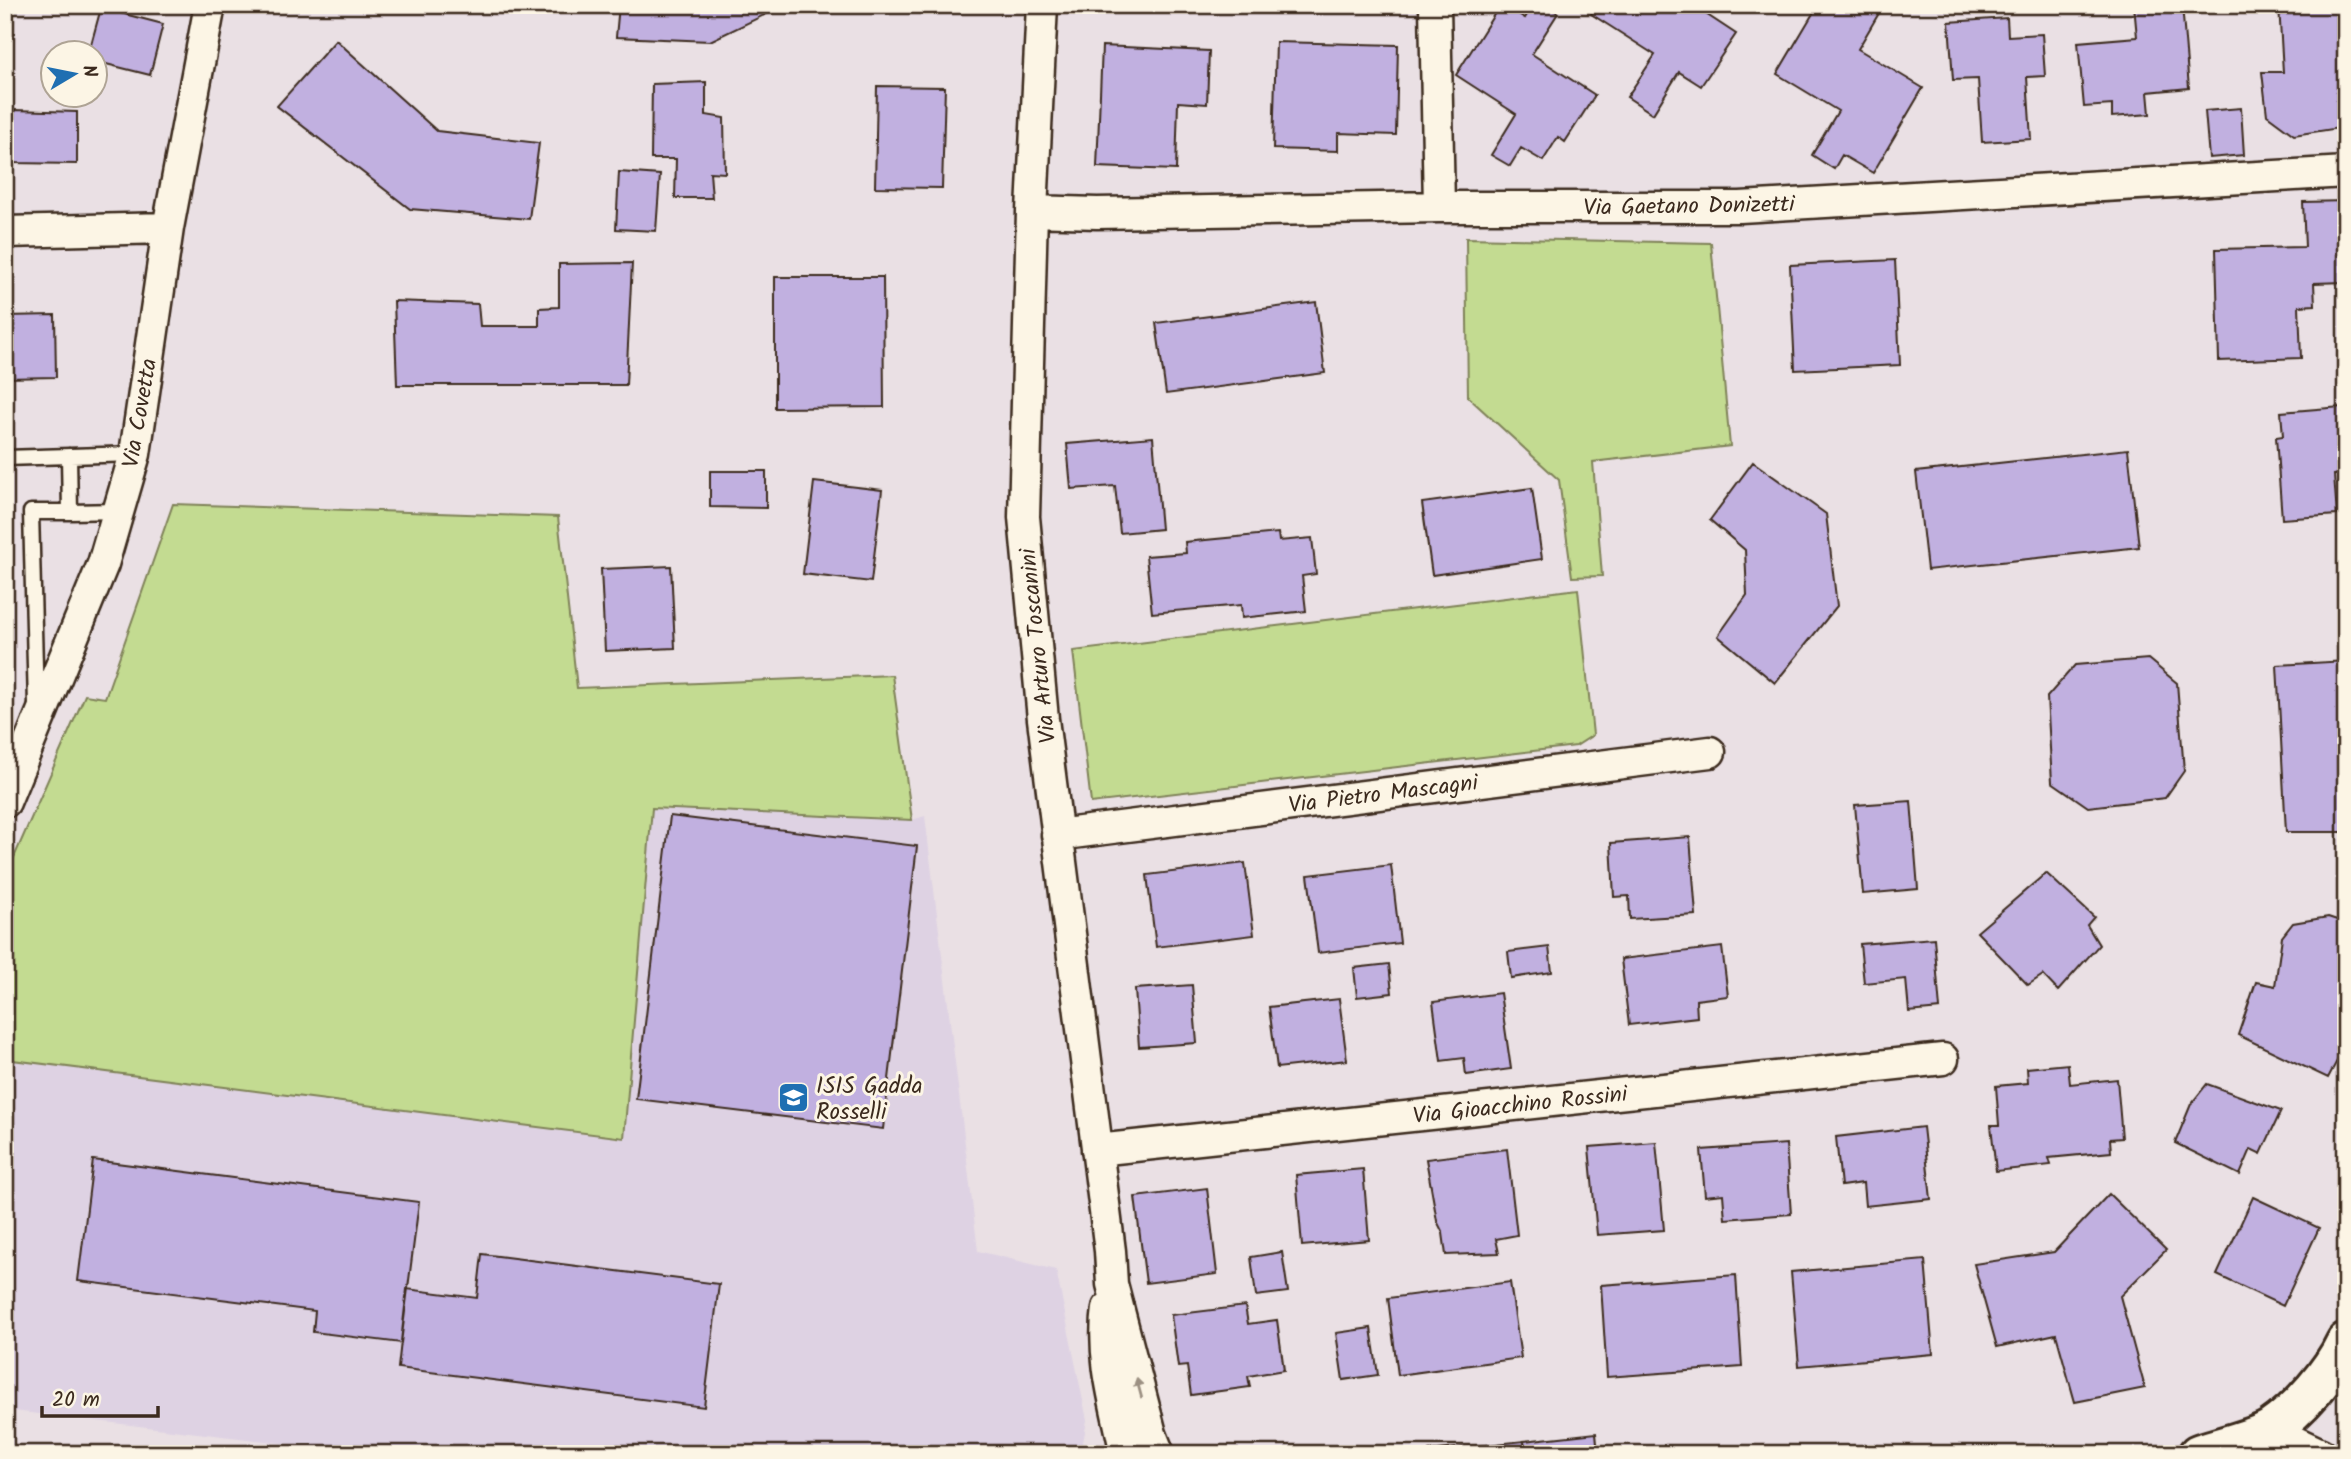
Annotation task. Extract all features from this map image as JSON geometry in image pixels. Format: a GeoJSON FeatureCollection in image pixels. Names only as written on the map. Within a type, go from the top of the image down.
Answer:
{"type":"FeatureCollection","features":[{"type":"Feature","properties":{"kind":"street","name":"Via Covetta"},"geometry":{"type":"LineString","coordinates":[[5,803],[103,564],[135,454],[168,228],[210,5]]}},
{"type":"Feature","properties":{"kind":"street","name":"Via Arturo Toscanini"},"geometry":{"type":"LineString","coordinates":[[1042,5],[1032,211],[1024,517],[1035,647],[1112,1284]]}},
{"type":"Feature","properties":{"kind":"street"},"geometry":{"type":"LineString","coordinates":[[1435,5],[1439,207]]}},
{"type":"Feature","properties":{"kind":"street","name":"Via Gaetano Donizetti"},"geometry":{"type":"LineString","coordinates":[[1032,211],[1097,213],[1439,207],[1740,207],[2346,172]]}},
{"type":"Feature","properties":{"kind":"street"},"geometry":{"type":"LineString","coordinates":[[5,232],[168,228]]}},
{"type":"Feature","properties":{"kind":"street","name":"Via Pietro Mascagni"},"geometry":{"type":"LineString","coordinates":[[1057,835],[1710,752]]}},
{"type":"Feature","properties":{"kind":"street","name":"Via Gioacchino Rossini"},"geometry":{"type":"LineString","coordinates":[[1097,1150],[1943,1059]]}},
{"type":"Feature","properties":{"kind":"street"},"geometry":{"type":"LineString","coordinates":[[1112,1284],[1106,1323],[1109,1375],[1126,1454]]}},
{"type":"Feature","properties":{"kind":"street"},"geometry":{"type":"LineString","coordinates":[[1112,1284],[1158,1454]]}},
{"type":"Feature","properties":{"kind":"street"},"geometry":{"type":"LineString","coordinates":[[2198,1454],[2270,1430],[2305,1400],[2344,1352]]}},
{"type":"Feature","properties":{"kind":"street"},"geometry":{"type":"LineString","coordinates":[[2270,1430],[2321,1454]]}},
{"type":"Feature","properties":{"kind":"lane"},"geometry":{"type":"LineString","coordinates":[[5,458],[135,454]]}},
{"type":"Feature","properties":{"kind":"lane"},"geometry":{"type":"LineString","coordinates":[[69,456],[70,512]]}},
{"type":"Feature","properties":{"kind":"lane"},"geometry":{"type":"LineString","coordinates":[[37,726],[31,512],[118,511]]}},
{"type":"Feature","properties":{"kind":"shaded area","name":"ISIS Gadda Rosselli"},"geometry":{"type":"Polygon","coordinates":[[[652,808],[912,820],[925,816],[978,1251],[1056,1270],[1087,1420],[1081,1454],[374,1454],[5,1410],[5,1059],[624,1137],[652,808]]]}},
{"type":"Feature","properties":{"kind":"green space"},"geometry":{"type":"Polygon","coordinates":[[[1466,238],[1711,243],[1730,446],[1593,462],[1602,576],[1572,577],[1559,480],[1468,397],[1466,238]]]}},
{"type":"Feature","properties":{"kind":"green space"},"geometry":{"type":"Polygon","coordinates":[[[173,504],[558,517],[577,688],[892,675],[912,820],[652,808],[624,1138],[5,1059],[5,878],[85,695],[105,698],[173,504]]]}},
{"type":"Feature","properties":{"kind":"green space"},"geometry":{"type":"Polygon","coordinates":[[[1578,589],[1593,735],[1576,746],[1091,803],[1073,651],[1578,589]]]}},
{"type":"Feature","properties":{"kind":"building"},"geometry":{"type":"Polygon","coordinates":[[[619,5],[785,5],[710,41],[616,37],[619,5]]]}},
{"type":"Feature","properties":{"kind":"building"},"geometry":{"type":"Polygon","coordinates":[[[1500,5],[1525,18],[1533,5],[1545,5],[1558,13],[1532,54],[1595,95],[1565,142],[1558,137],[1543,161],[1521,148],[1510,166],[1491,155],[1516,114],[1456,75],[1500,5]]]}},
{"type":"Feature","properties":{"kind":"building"},"geometry":{"type":"Polygon","coordinates":[[[1596,5],[1692,5],[1736,34],[1701,86],[1679,72],[1653,114],[1627,97],[1655,55],[1591,14],[1596,5]]]}},
{"type":"Feature","properties":{"kind":"building"},"geometry":{"type":"Polygon","coordinates":[[[1818,5],[1844,5],[1856,12],[1860,5],[1876,5],[1882,8],[1858,49],[1923,88],[1873,173],[1842,155],[1834,169],[1812,155],[1838,111],[1777,74],[1818,5]]]}},
{"type":"Feature","properties":{"kind":"building"},"geometry":{"type":"Polygon","coordinates":[[[2134,5],[2182,5],[2189,88],[2148,92],[2150,114],[2112,117],[2112,105],[2084,107],[2078,42],[2137,37],[2134,5]]]}},
{"type":"Feature","properties":{"kind":"building"},"geometry":{"type":"Polygon","coordinates":[[[2279,5],[2346,5],[2346,127],[2294,135],[2267,115],[2262,72],[2283,72],[2279,5]]]}},
{"type":"Feature","properties":{"kind":"building"},"geometry":{"type":"Polygon","coordinates":[[[101,8],[163,24],[150,75],[108,64],[108,38],[93,38],[101,8]]]}},
{"type":"Feature","properties":{"kind":"building"},"geometry":{"type":"Polygon","coordinates":[[[2007,18],[2008,36],[2042,34],[2045,76],[2027,77],[2031,139],[1982,142],[1978,79],[1953,80],[1949,22],[2007,18]]]}},
{"type":"Feature","properties":{"kind":"building"},"geometry":{"type":"Polygon","coordinates":[[[336,40],[437,131],[539,143],[529,219],[410,209],[277,106],[336,40]]]}},
{"type":"Feature","properties":{"kind":"building"},"geometry":{"type":"Polygon","coordinates":[[[1276,42],[1398,45],[1396,135],[1338,133],[1338,151],[1273,149],[1276,42]]]}},
{"type":"Feature","properties":{"kind":"building"},"geometry":{"type":"Polygon","coordinates":[[[1102,46],[1209,51],[1207,104],[1178,102],[1176,170],[1097,167],[1102,46]]]}},
{"type":"Feature","properties":{"kind":"building"},"geometry":{"type":"Polygon","coordinates":[[[706,82],[706,115],[724,118],[725,173],[710,172],[712,198],[675,198],[676,159],[651,159],[652,84],[706,82]]]}},
{"type":"Feature","properties":{"kind":"building"},"geometry":{"type":"Polygon","coordinates":[[[877,86],[945,87],[942,188],[875,187],[877,86]]]}},
{"type":"Feature","properties":{"kind":"building"},"geometry":{"type":"Polygon","coordinates":[[[2241,108],[2244,155],[2209,158],[2205,111],[2241,108]]]}},
{"type":"Feature","properties":{"kind":"building"},"geometry":{"type":"Polygon","coordinates":[[[14,110],[77,112],[77,164],[13,163],[14,110]]]}},
{"type":"Feature","properties":{"kind":"building"},"geometry":{"type":"Polygon","coordinates":[[[619,172],[660,175],[656,231],[616,229],[619,172]]]}},
{"type":"Feature","properties":{"kind":"building"},"geometry":{"type":"Polygon","coordinates":[[[2346,201],[2346,282],[2314,283],[2315,305],[2299,306],[2301,358],[2219,361],[2216,249],[2305,247],[2303,202],[2346,201]]]}},
{"type":"Feature","properties":{"kind":"building"},"geometry":{"type":"Polygon","coordinates":[[[1895,260],[1900,365],[1795,370],[1790,265],[1895,260]]]}},
{"type":"Feature","properties":{"kind":"building"},"geometry":{"type":"Polygon","coordinates":[[[632,263],[626,385],[397,385],[394,301],[478,304],[480,326],[539,326],[539,308],[559,307],[559,264],[632,263]]]}},
{"type":"Feature","properties":{"kind":"building"},"geometry":{"type":"Polygon","coordinates":[[[775,277],[883,277],[884,407],[775,408],[775,277]]]}},
{"type":"Feature","properties":{"kind":"building"},"geometry":{"type":"Polygon","coordinates":[[[1316,302],[1325,373],[1166,394],[1156,323],[1316,302]]]}},
{"type":"Feature","properties":{"kind":"building"},"geometry":{"type":"Polygon","coordinates":[[[55,315],[56,377],[5,378],[5,316],[55,315]]]}},
{"type":"Feature","properties":{"kind":"building"},"geometry":{"type":"Polygon","coordinates":[[[2341,407],[2346,474],[2334,475],[2337,515],[2282,519],[2276,437],[2283,436],[2281,412],[2341,407]]]}},
{"type":"Feature","properties":{"kind":"building"},"geometry":{"type":"Polygon","coordinates":[[[1153,437],[1161,529],[1120,533],[1115,486],[1071,489],[1067,444],[1153,437]]]}},
{"type":"Feature","properties":{"kind":"building"},"geometry":{"type":"Polygon","coordinates":[[[2128,449],[2139,547],[1927,570],[1916,472],[2128,449]]]}},
{"type":"Feature","properties":{"kind":"building"},"geometry":{"type":"Polygon","coordinates":[[[1753,462],[1826,514],[1837,606],[1775,683],[1718,636],[1747,595],[1745,550],[1710,520],[1753,462]]]}},
{"type":"Feature","properties":{"kind":"building"},"geometry":{"type":"Polygon","coordinates":[[[710,471],[766,471],[766,508],[710,507],[710,471]]]}},
{"type":"Feature","properties":{"kind":"building"},"geometry":{"type":"Polygon","coordinates":[[[814,482],[882,490],[871,582],[803,574],[814,482]]]}},
{"type":"Feature","properties":{"kind":"building"},"geometry":{"type":"Polygon","coordinates":[[[1532,488],[1542,559],[1432,575],[1422,503],[1532,488]]]}},
{"type":"Feature","properties":{"kind":"building"},"geometry":{"type":"Polygon","coordinates":[[[1278,533],[1279,541],[1312,538],[1316,574],[1302,576],[1306,611],[1242,618],[1241,605],[1152,613],[1146,556],[1186,553],[1185,542],[1278,533]]]}},
{"type":"Feature","properties":{"kind":"building"},"geometry":{"type":"Polygon","coordinates":[[[671,566],[675,648],[605,651],[601,569],[671,566]]]}},
{"type":"Feature","properties":{"kind":"building"},"geometry":{"type":"Polygon","coordinates":[[[2148,659],[2177,683],[2184,771],[2165,798],[2088,807],[2052,782],[2047,697],[2075,665],[2148,659]]]}},
{"type":"Feature","properties":{"kind":"building"},"geometry":{"type":"Polygon","coordinates":[[[2346,661],[2346,832],[2286,832],[2277,665],[2346,661]]]}},
{"type":"Feature","properties":{"kind":"building"},"geometry":{"type":"Polygon","coordinates":[[[1911,801],[1918,889],[1863,894],[1855,805],[1911,801]]]}},
{"type":"Feature","properties":{"kind":"building"},"geometry":{"type":"Polygon","coordinates":[[[670,816],[917,846],[883,1129],[636,1099],[670,816]]]}},
{"type":"Feature","properties":{"kind":"building"},"geometry":{"type":"Polygon","coordinates":[[[1690,837],[1696,915],[1630,919],[1629,896],[1614,897],[1611,843],[1690,837]]]}},
{"type":"Feature","properties":{"kind":"building"},"geometry":{"type":"Polygon","coordinates":[[[1245,863],[1254,935],[1156,947],[1147,875],[1245,863]]]}},
{"type":"Feature","properties":{"kind":"building"},"geometry":{"type":"Polygon","coordinates":[[[1391,865],[1400,943],[1318,953],[1308,875],[1391,865]]]}},
{"type":"Feature","properties":{"kind":"building"},"geometry":{"type":"Polygon","coordinates":[[[2046,873],[2094,917],[2087,925],[2099,945],[2058,991],[2043,975],[2028,985],[1977,932],[2046,873]]]}},
{"type":"Feature","properties":{"kind":"building"},"geometry":{"type":"Polygon","coordinates":[[[2328,917],[2346,923],[2346,1044],[2328,1078],[2238,1035],[2256,982],[2275,986],[2282,937],[2293,923],[2328,917]]]}},
{"type":"Feature","properties":{"kind":"building"},"geometry":{"type":"Polygon","coordinates":[[[1934,938],[1940,1009],[1909,1012],[1906,979],[1864,983],[1860,944],[1934,938]]]}},
{"type":"Feature","properties":{"kind":"building"},"geometry":{"type":"Polygon","coordinates":[[[1549,947],[1552,972],[1511,978],[1508,952],[1549,947]]]}},
{"type":"Feature","properties":{"kind":"building"},"geometry":{"type":"Polygon","coordinates":[[[1722,947],[1728,996],[1696,1000],[1697,1017],[1629,1025],[1621,959],[1722,947]]]}},
{"type":"Feature","properties":{"kind":"building"},"geometry":{"type":"Polygon","coordinates":[[[1389,964],[1392,993],[1357,997],[1354,968],[1389,964]]]}},
{"type":"Feature","properties":{"kind":"building"},"geometry":{"type":"Polygon","coordinates":[[[1192,985],[1197,1043],[1139,1047],[1135,989],[1192,985]]]}},
{"type":"Feature","properties":{"kind":"building"},"geometry":{"type":"Polygon","coordinates":[[[1500,993],[1511,1069],[1466,1075],[1464,1058],[1441,1061],[1433,1002],[1500,993]]]}},
{"type":"Feature","properties":{"kind":"building"},"geometry":{"type":"Polygon","coordinates":[[[1339,999],[1347,1060],[1277,1068],[1269,1007],[1339,999]]]}},
{"type":"Feature","properties":{"kind":"building"},"geometry":{"type":"Polygon","coordinates":[[[2068,1064],[2070,1084],[2117,1079],[2122,1138],[2110,1139],[2111,1152],[2049,1158],[2051,1165],[1996,1171],[1991,1125],[1999,1125],[1996,1086],[2028,1083],[2027,1068],[2068,1064]]]}},
{"type":"Feature","properties":{"kind":"building"},"geometry":{"type":"Polygon","coordinates":[[[2207,1084],[2281,1111],[2261,1154],[2251,1149],[2240,1175],[2175,1143],[2191,1104],[2207,1084]]]}},
{"type":"Feature","properties":{"kind":"building"},"geometry":{"type":"Polygon","coordinates":[[[1923,1127],[1931,1199],[1865,1206],[1863,1183],[1841,1186],[1836,1137],[1923,1127]]]}},
{"type":"Feature","properties":{"kind":"building"},"geometry":{"type":"Polygon","coordinates":[[[1656,1142],[1664,1230],[1597,1235],[1589,1147],[1656,1142]]]}},
{"type":"Feature","properties":{"kind":"building"},"geometry":{"type":"Polygon","coordinates":[[[1786,1144],[1791,1214],[1725,1219],[1723,1194],[1705,1196],[1701,1150],[1786,1144]]]}},
{"type":"Feature","properties":{"kind":"building"},"geometry":{"type":"Polygon","coordinates":[[[1507,1149],[1517,1235],[1496,1239],[1499,1253],[1446,1255],[1426,1159],[1507,1149]]]}},
{"type":"Feature","properties":{"kind":"building"},"geometry":{"type":"Polygon","coordinates":[[[93,1160],[419,1202],[401,1343],[313,1332],[315,1311],[78,1281],[93,1160]]]}},
{"type":"Feature","properties":{"kind":"building"},"geometry":{"type":"Polygon","coordinates":[[[1363,1169],[1369,1240],[1302,1246],[1296,1175],[1363,1169]]]}},
{"type":"Feature","properties":{"kind":"building"},"geometry":{"type":"Polygon","coordinates":[[[1207,1188],[1217,1274],[1146,1283],[1135,1197],[1207,1188]]]}},
{"type":"Feature","properties":{"kind":"building"},"geometry":{"type":"Polygon","coordinates":[[[2109,1194],[2166,1250],[2120,1296],[2145,1388],[2075,1402],[2056,1334],[1997,1347],[1974,1264],[2054,1252],[2109,1194]]]}},
{"type":"Feature","properties":{"kind":"building"},"geometry":{"type":"Polygon","coordinates":[[[2253,1197],[2319,1228],[2283,1306],[2217,1275],[2253,1197]]]}},
{"type":"Feature","properties":{"kind":"building"},"geometry":{"type":"Polygon","coordinates":[[[1282,1252],[1288,1292],[1256,1296],[1251,1257],[1282,1252]]]}},
{"type":"Feature","properties":{"kind":"building"},"geometry":{"type":"Polygon","coordinates":[[[482,1254],[719,1284],[704,1407],[398,1368],[407,1289],[477,1298],[482,1254]]]}},
{"type":"Feature","properties":{"kind":"building"},"geometry":{"type":"Polygon","coordinates":[[[1925,1260],[1933,1354],[1799,1366],[1791,1272],[1925,1260]]]}},
{"type":"Feature","properties":{"kind":"building"},"geometry":{"type":"Polygon","coordinates":[[[1736,1275],[1742,1367],[1607,1377],[1601,1285],[1736,1275]]]}},
{"type":"Feature","properties":{"kind":"building"},"geometry":{"type":"Polygon","coordinates":[[[1510,1282],[1521,1358],[1398,1375],[1388,1298],[1510,1282]]]}},
{"type":"Feature","properties":{"kind":"building"},"geometry":{"type":"Polygon","coordinates":[[[1245,1306],[1248,1324],[1277,1320],[1284,1370],[1248,1376],[1250,1387],[1191,1395],[1187,1366],[1178,1367],[1171,1315],[1245,1306]]]}},
{"type":"Feature","properties":{"kind":"building"},"geometry":{"type":"Polygon","coordinates":[[[1371,1328],[1378,1375],[1343,1380],[1336,1333],[1371,1328]]]}},
{"type":"Feature","properties":{"kind":"building"},"geometry":{"type":"Polygon","coordinates":[[[1596,1433],[1598,1454],[1525,1454],[1524,1441],[1596,1433]]]}},
{"type":"Feature","properties":{"kind":"building"},"geometry":{"type":"Polygon","coordinates":[[[1524,1441],[1525,1454],[1429,1454],[1429,1451],[1524,1441]]]}},
{"type":"Feature","properties":{"kind":"place","name":"ISIS Gadda Rosselli"},"geometry":{"type":"Point","coordinates":[793,1098]}}]}
